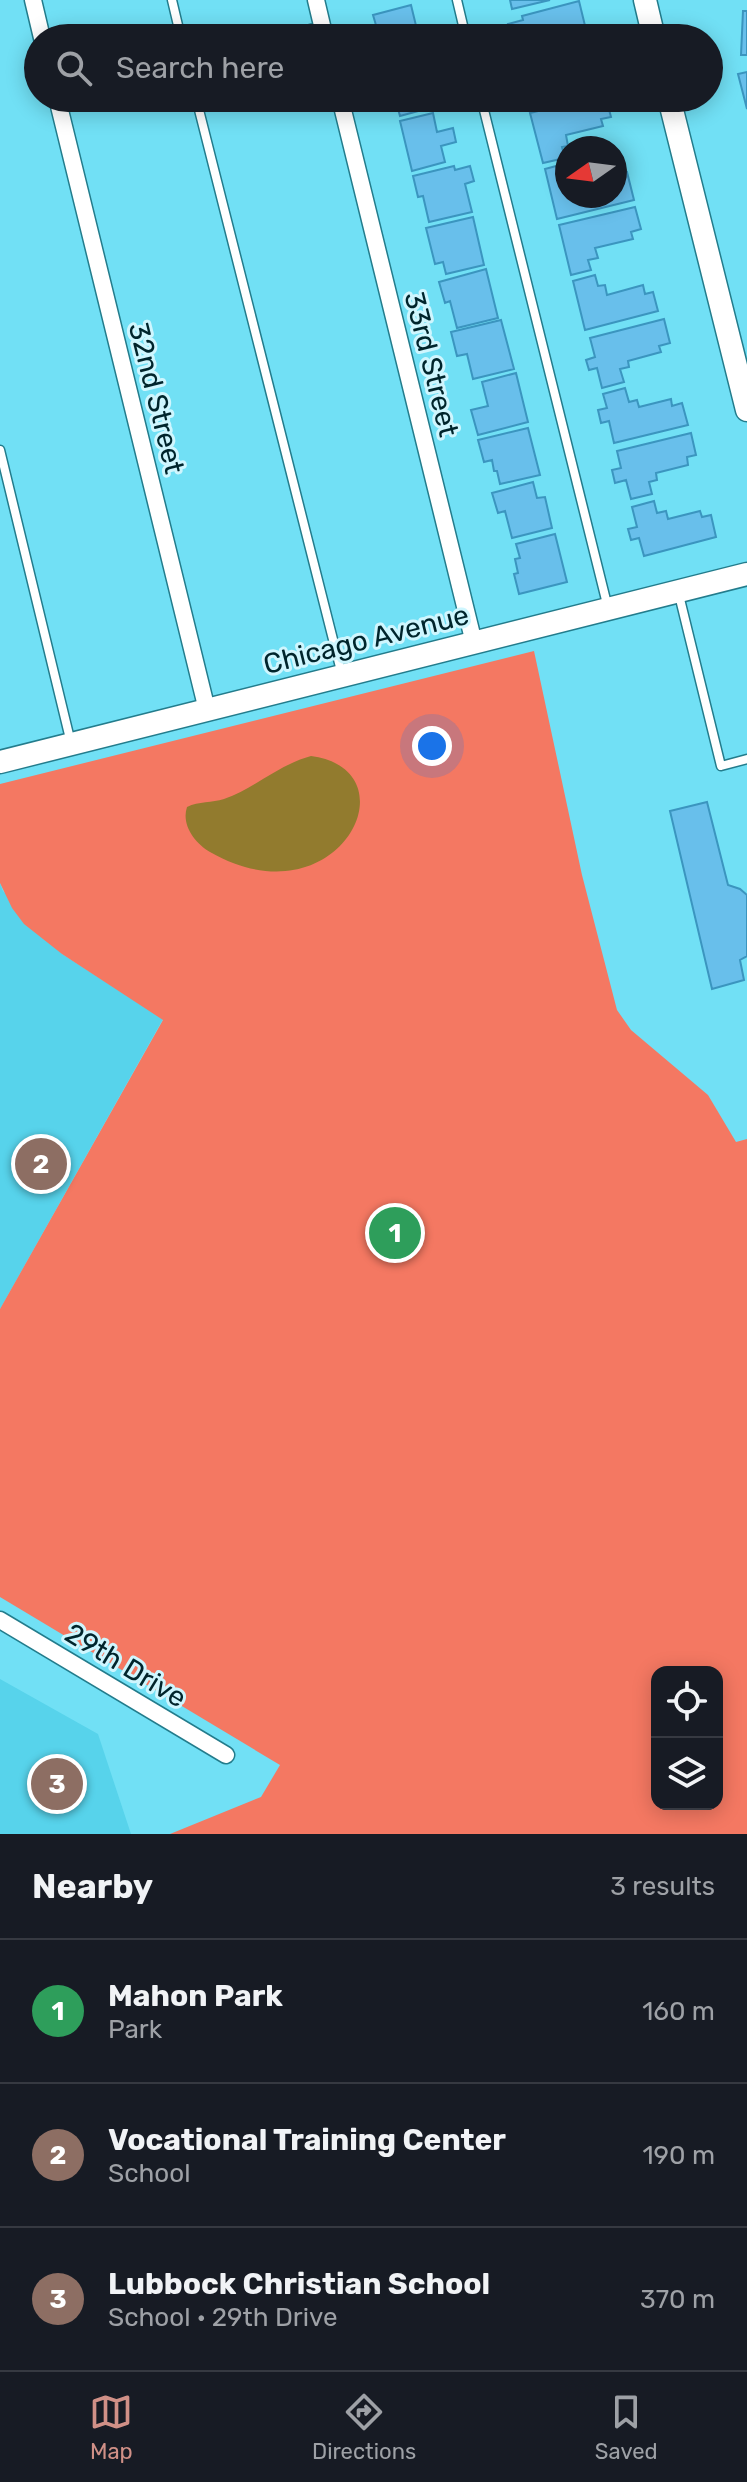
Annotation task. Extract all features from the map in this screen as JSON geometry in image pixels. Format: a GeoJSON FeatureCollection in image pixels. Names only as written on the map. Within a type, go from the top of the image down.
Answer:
{"type":"FeatureCollection","features":[{"type":"Feature","properties":{"kind":"street"},"geometry":{"type":"LineString","coordinates":[[33,0],[39,24]]}},
{"type":"Feature","properties":{"kind":"street"},"geometry":{"type":"LineString","coordinates":[[316,0],[322,24]]}},
{"type":"Feature","properties":{"kind":"street"},"geometry":{"type":"LineString","coordinates":[[645,0],[651,24]]}},
{"type":"Feature","properties":{"kind":"street","name":"32nd Street"},"geometry":{"type":"LineString","coordinates":[[60,112],[207,710]]}},
{"type":"Feature","properties":{"kind":"street","name":"33rd Street"},"geometry":{"type":"LineString","coordinates":[[343,112],[474,643]]}},
{"type":"Feature","properties":{"kind":"street"},"geometry":{"type":"LineString","coordinates":[[672,112],[747,410]]}},
{"type":"Feature","properties":{"kind":"street","name":"Chicago Avenue"},"geometry":{"type":"LineString","coordinates":[[0,762],[747,574]]}},
{"type":"Feature","properties":{"kind":"street","name":"29th Drive"},"geometry":{"type":"LineString","coordinates":[[0,1620],[226,1755]]}},
{"type":"Feature","properties":{"kind":"lane"},"geometry":{"type":"LineString","coordinates":[[172,0],[178,24]]}},
{"type":"Feature","properties":{"kind":"lane"},"geometry":{"type":"LineString","coordinates":[[457,0],[463,24]]}},
{"type":"Feature","properties":{"kind":"lane"},"geometry":{"type":"LineString","coordinates":[[200,112],[342,676]]}},
{"type":"Feature","properties":{"kind":"lane"},"geometry":{"type":"LineString","coordinates":[[484,112],[608,609]]}},
{"type":"Feature","properties":{"kind":"lane"},"geometry":{"type":"LineString","coordinates":[[0,450],[71,744]]}},
{"type":"Feature","properties":{"kind":"lane"},"geometry":{"type":"LineString","coordinates":[[678,591],[721,766],[747,759]]}},
{"type":"Feature","properties":{"kind":"shaded area"},"geometry":{"type":"Polygon","coordinates":[[[534,651],[582,875],[617,1010],[631,1030],[708,1095],[736,1142],[747,1139],[747,1834],[170,1834],[261,1797],[280,1765],[0,1597],[0,1309],[163,1020],[62,954],[24,924],[0,883],[0,784],[534,651]]]}},
{"type":"Feature","properties":{"kind":"shaded area"},"geometry":{"type":"Polygon","coordinates":[[[311,756],[342,767],[358,787],[359,812],[348,837],[326,857],[295,870],[255,869],[210,852],[191,833],[186,820],[187,807],[235,794],[311,756]]]}},
{"type":"Feature","properties":{"kind":"shaded area"},"geometry":{"type":"Polygon","coordinates":[[[0,883],[3,891],[62,954],[163,1019],[0,1309],[0,883]]]}},
{"type":"Feature","properties":{"kind":"shaded area"},"geometry":{"type":"Polygon","coordinates":[[[0,1679],[98,1734],[131,1834],[0,1834],[0,1679]]]}},
{"type":"Feature","properties":{"kind":"building"},"geometry":{"type":"Polygon","coordinates":[[[510,0],[550,0],[512,9],[510,0]]]}},
{"type":"Feature","properties":{"kind":"building"},"geometry":{"type":"Polygon","coordinates":[[[579,1],[585,24],[508,24],[523,20],[522,16],[579,1]]]}},
{"type":"Feature","properties":{"kind":"building"},"geometry":{"type":"Polygon","coordinates":[[[411,5],[416,24],[376,24],[373,15],[411,5]]]}},
{"type":"Feature","properties":{"kind":"building"},"geometry":{"type":"Polygon","coordinates":[[[743,11],[747,11],[747,55],[741,55],[743,11]]]}},
{"type":"Feature","properties":{"kind":"building"},"geometry":{"type":"Polygon","coordinates":[[[747,72],[747,109],[738,74],[747,72]]]}},
{"type":"Feature","properties":{"kind":"building"},"geometry":{"type":"Polygon","coordinates":[[[610,112],[611,117],[601,119],[603,126],[555,136],[555,160],[543,163],[530,113],[610,112]]]}},
{"type":"Feature","properties":{"kind":"building"},"geometry":{"type":"Polygon","coordinates":[[[433,113],[437,132],[453,128],[456,142],[441,146],[445,162],[412,171],[400,121],[433,113]]]}},
{"type":"Feature","properties":{"kind":"building"},"geometry":{"type":"Polygon","coordinates":[[[454,166],[455,170],[470,166],[474,181],[465,184],[472,212],[429,222],[423,196],[418,197],[413,176],[454,166]]]}},
{"type":"Feature","properties":{"kind":"building"},"geometry":{"type":"Polygon","coordinates":[[[555,166],[555,208],[602,208],[557,219],[545,169],[555,166]]]}},
{"type":"Feature","properties":{"kind":"building"},"geometry":{"type":"Polygon","coordinates":[[[627,172],[634,200],[627,202],[627,172]]]}},
{"type":"Feature","properties":{"kind":"building"},"geometry":{"type":"Polygon","coordinates":[[[635,207],[641,229],[631,232],[633,239],[595,248],[598,258],[588,260],[591,270],[571,275],[559,225],[635,207]]]}},
{"type":"Feature","properties":{"kind":"building"},"geometry":{"type":"Polygon","coordinates":[[[473,217],[484,265],[446,274],[443,262],[435,264],[426,228],[473,217]]]}},
{"type":"Feature","properties":{"kind":"building"},"geometry":{"type":"Polygon","coordinates":[[[486,269],[498,318],[457,328],[450,301],[445,303],[439,282],[486,269]]]}},
{"type":"Feature","properties":{"kind":"building"},"geometry":{"type":"Polygon","coordinates":[[[595,275],[598,286],[605,285],[607,295],[643,285],[645,294],[653,292],[658,311],[585,330],[573,281],[595,275]]]}},
{"type":"Feature","properties":{"kind":"building"},"geometry":{"type":"Polygon","coordinates":[[[664,319],[670,343],[659,346],[661,352],[628,361],[629,367],[620,369],[624,382],[602,388],[597,368],[589,370],[586,360],[595,357],[590,338],[664,319]]]}},
{"type":"Feature","properties":{"kind":"building"},"geometry":{"type":"Polygon","coordinates":[[[501,320],[514,369],[473,379],[467,354],[457,356],[451,332],[501,320]]]}},
{"type":"Feature","properties":{"kind":"building"},"geometry":{"type":"Polygon","coordinates":[[[516,373],[528,422],[478,435],[471,410],[488,406],[482,382],[516,373]]]}},
{"type":"Feature","properties":{"kind":"building"},"geometry":{"type":"Polygon","coordinates":[[[625,388],[629,402],[637,400],[639,407],[671,399],[672,406],[682,403],[688,425],[614,443],[609,421],[601,423],[598,410],[607,408],[603,394],[625,388]]]}},
{"type":"Feature","properties":{"kind":"building"},"geometry":{"type":"Polygon","coordinates":[[[528,428],[540,475],[500,484],[492,460],[484,462],[478,440],[528,428]]]}},
{"type":"Feature","properties":{"kind":"building"},"geometry":{"type":"Polygon","coordinates":[[[691,433],[696,455],[687,457],[688,465],[656,473],[657,480],[649,482],[652,494],[631,499],[626,480],[615,483],[612,470],[621,468],[617,451],[691,433]]]}},
{"type":"Feature","properties":{"kind":"building"},"geometry":{"type":"Polygon","coordinates":[[[533,482],[537,498],[545,497],[552,528],[512,538],[505,511],[498,513],[492,493],[533,482]]]}},
{"type":"Feature","properties":{"kind":"building"},"geometry":{"type":"Polygon","coordinates":[[[654,501],[657,513],[666,511],[668,519],[700,511],[702,517],[711,515],[716,537],[644,556],[639,538],[631,540],[628,529],[637,527],[632,507],[654,501]]]}},
{"type":"Feature","properties":{"kind":"building"},"geometry":{"type":"Polygon","coordinates":[[[555,534],[567,582],[519,594],[514,574],[518,573],[515,559],[520,558],[516,544],[555,534]]]}},
{"type":"Feature","properties":{"kind":"building"},"geometry":{"type":"Polygon","coordinates":[[[707,802],[728,885],[747,895],[747,956],[740,960],[744,980],[712,989],[670,811],[707,802]]]}},
{"type":"Feature","properties":{"kind":"place","name":"Vocational Training Center"},"geometry":{"type":"Point","coordinates":[41,1164]}},
{"type":"Feature","properties":{"kind":"place","name":"Mahon Park"},"geometry":{"type":"Point","coordinates":[395,1233]}},
{"type":"Feature","properties":{"kind":"place","name":"Lubbock Christian School"},"geometry":{"type":"Point","coordinates":[57,1784]}}]}
